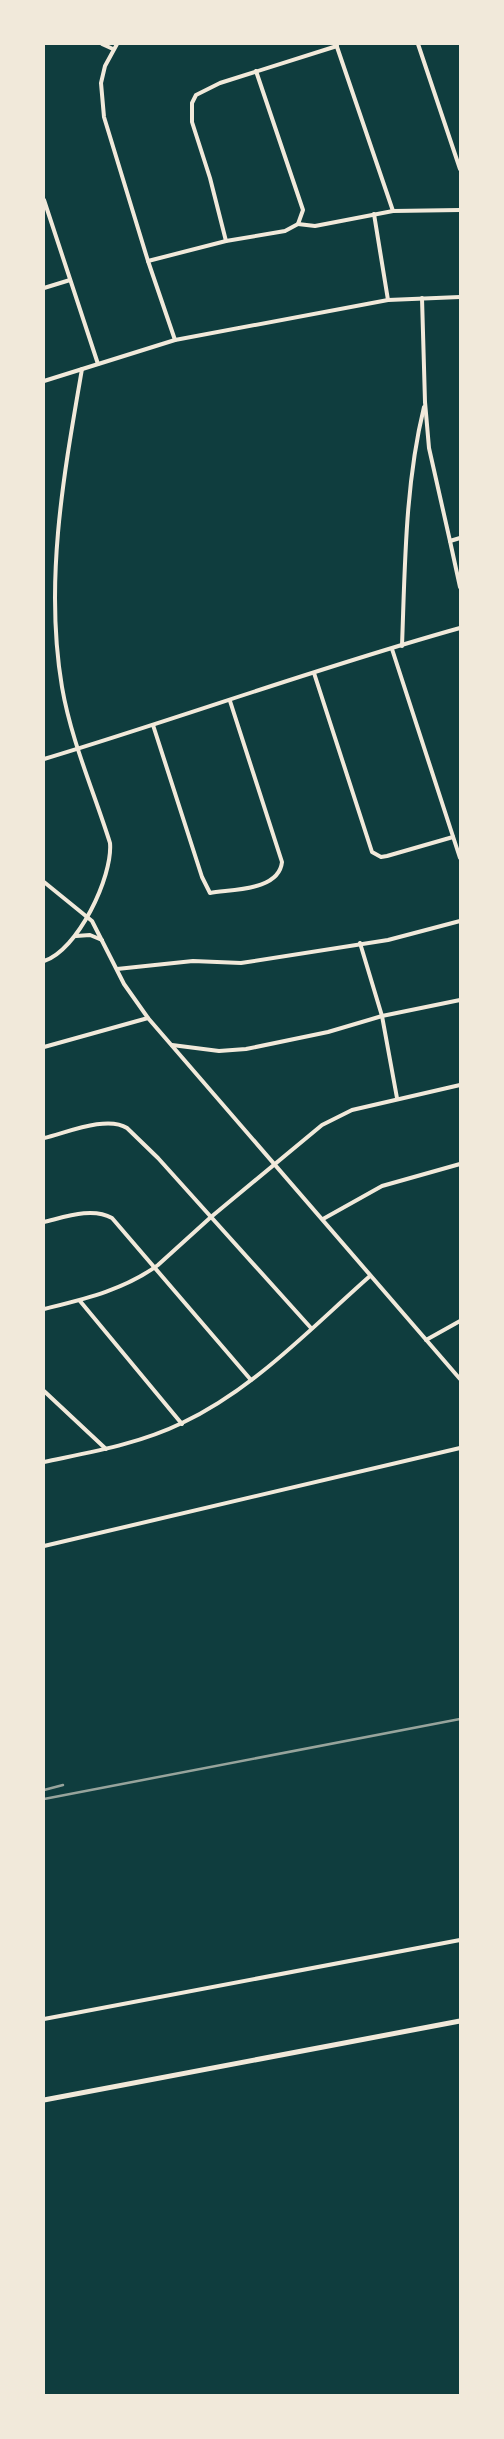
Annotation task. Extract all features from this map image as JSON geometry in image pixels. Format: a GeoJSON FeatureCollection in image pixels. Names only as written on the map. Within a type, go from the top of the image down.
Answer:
{"type":"FeatureCollection","features":[{"type":"Feature","properties":{"kind":"main road"},"geometry":{"type":"LineString","coordinates":[[44,2100],[460,2021]]}},
{"type":"Feature","properties":{"kind":"street"},"geometry":{"type":"LineString","coordinates":[[102,44],[113,48]]}},
{"type":"Feature","properties":{"kind":"street"},"geometry":{"type":"LineString","coordinates":[[117,44],[113,48],[101,82],[104,117],[148,261],[175,340]]}},
{"type":"Feature","properties":{"kind":"street"},"geometry":{"type":"LineString","coordinates":[[418,44],[460,169]]}},
{"type":"Feature","properties":{"kind":"street"},"geometry":{"type":"LineString","coordinates":[[226,241],[210,178],[192,122],[192,103],[196,95],[205,89],[336,45],[393,211]]}},
{"type":"Feature","properties":{"kind":"street"},"geometry":{"type":"LineString","coordinates":[[256,71],[303,210],[298,224]]}},
{"type":"Feature","properties":{"kind":"street"},"geometry":{"type":"LineString","coordinates":[[44,202],[98,364]]}},
{"type":"Feature","properties":{"kind":"street"},"geometry":{"type":"LineString","coordinates":[[148,261],[226,241],[285,231],[298,224],[316,226],[342,223],[393,211],[460,210]]}},
{"type":"Feature","properties":{"kind":"street"},"geometry":{"type":"LineString","coordinates":[[374,214],[388,300]]}},
{"type":"Feature","properties":{"kind":"street"},"geometry":{"type":"LineString","coordinates":[[44,288],[70,280]]}},
{"type":"Feature","properties":{"kind":"street"},"geometry":{"type":"LineString","coordinates":[[44,381],[175,340],[388,300],[460,297]]}},
{"type":"Feature","properties":{"kind":"street"},"geometry":{"type":"LineString","coordinates":[[422,298],[425,402],[429,448],[460,587]]}},
{"type":"Feature","properties":{"kind":"street"},"geometry":{"type":"LineString","coordinates":[[44,961],[63,951],[76,936],[104,882],[111,856],[110,843],[79,748],[62,688],[57,634],[56,553],[62,484],[82,369]]}},
{"type":"Feature","properties":{"kind":"street"},"geometry":{"type":"LineString","coordinates":[[402,646],[406,537],[413,462],[415,443],[425,402]]}},
{"type":"Feature","properties":{"kind":"street"},"geometry":{"type":"LineString","coordinates":[[450,541],[460,538]]}},
{"type":"Feature","properties":{"kind":"street"},"geometry":{"type":"LineString","coordinates":[[44,759],[460,628]]}},
{"type":"Feature","properties":{"kind":"street"},"geometry":{"type":"LineString","coordinates":[[392,649],[460,858]]}},
{"type":"Feature","properties":{"kind":"street"},"geometry":{"type":"LineString","coordinates":[[314,673],[372,852],[381,857],[387,856],[453,837]]}},
{"type":"Feature","properties":{"kind":"street"},"geometry":{"type":"LineString","coordinates":[[153,725],[202,877],[210,892],[260,884],[274,878],[281,868],[282,862],[230,701]]}},
{"type":"Feature","properties":{"kind":"street"},"geometry":{"type":"LineString","coordinates":[[44,882],[87,915],[133,998],[148,1018],[460,1379]]}},
{"type":"Feature","properties":{"kind":"street"},"geometry":{"type":"LineString","coordinates":[[117,969],[193,961],[241,964],[360,943],[388,940],[460,922]]}},
{"type":"Feature","properties":{"kind":"street"},"geometry":{"type":"LineString","coordinates":[[76,936],[90,935],[102,940]]}},
{"type":"Feature","properties":{"kind":"street"},"geometry":{"type":"LineString","coordinates":[[360,943],[382,1016],[397,1098]]}},
{"type":"Feature","properties":{"kind":"street"},"geometry":{"type":"LineString","coordinates":[[172,1045],[219,1051],[246,1049],[328,1032],[382,1016],[460,1000]]}},
{"type":"Feature","properties":{"kind":"street"},"geometry":{"type":"LineString","coordinates":[[44,1047],[148,1018]]}},
{"type":"Feature","properties":{"kind":"street"},"geometry":{"type":"LineString","coordinates":[[44,1309],[80,1300],[127,1284],[154,1268],[274,1163],[322,1125],[337,1116],[397,1098],[460,1085]]}},
{"type":"Feature","properties":{"kind":"street"},"geometry":{"type":"LineString","coordinates":[[44,1138],[107,1123],[121,1125],[158,1158],[311,1328]]}},
{"type":"Feature","properties":{"kind":"street"},"geometry":{"type":"LineString","coordinates":[[323,1219],[382,1186],[460,1164]]}},
{"type":"Feature","properties":{"kind":"street"},"geometry":{"type":"LineString","coordinates":[[44,1222],[88,1213],[106,1215],[124,1231],[251,1380]]}},
{"type":"Feature","properties":{"kind":"street"},"geometry":{"type":"LineString","coordinates":[[44,1462],[151,1436],[182,1424],[215,1406],[251,1380],[370,1276]]}},
{"type":"Feature","properties":{"kind":"street"},"geometry":{"type":"LineString","coordinates":[[80,1300],[182,1424]]}},
{"type":"Feature","properties":{"kind":"street"},"geometry":{"type":"LineString","coordinates":[[426,1340],[460,1321]]}},
{"type":"Feature","properties":{"kind":"street"},"geometry":{"type":"LineString","coordinates":[[44,1391],[106,1448]]}},
{"type":"Feature","properties":{"kind":"street"},"geometry":{"type":"LineString","coordinates":[[44,1546],[460,1448]]}},
{"type":"Feature","properties":{"kind":"street"},"geometry":{"type":"LineString","coordinates":[[44,2019],[460,1940]]}},
{"type":"Feature","properties":{"kind":"railway"},"geometry":{"type":"LineString","coordinates":[[44,1799],[460,1719]]}},
{"type":"Feature","properties":{"kind":"railway"},"geometry":{"type":"LineString","coordinates":[[44,1790],[63,1785]]}}]}
